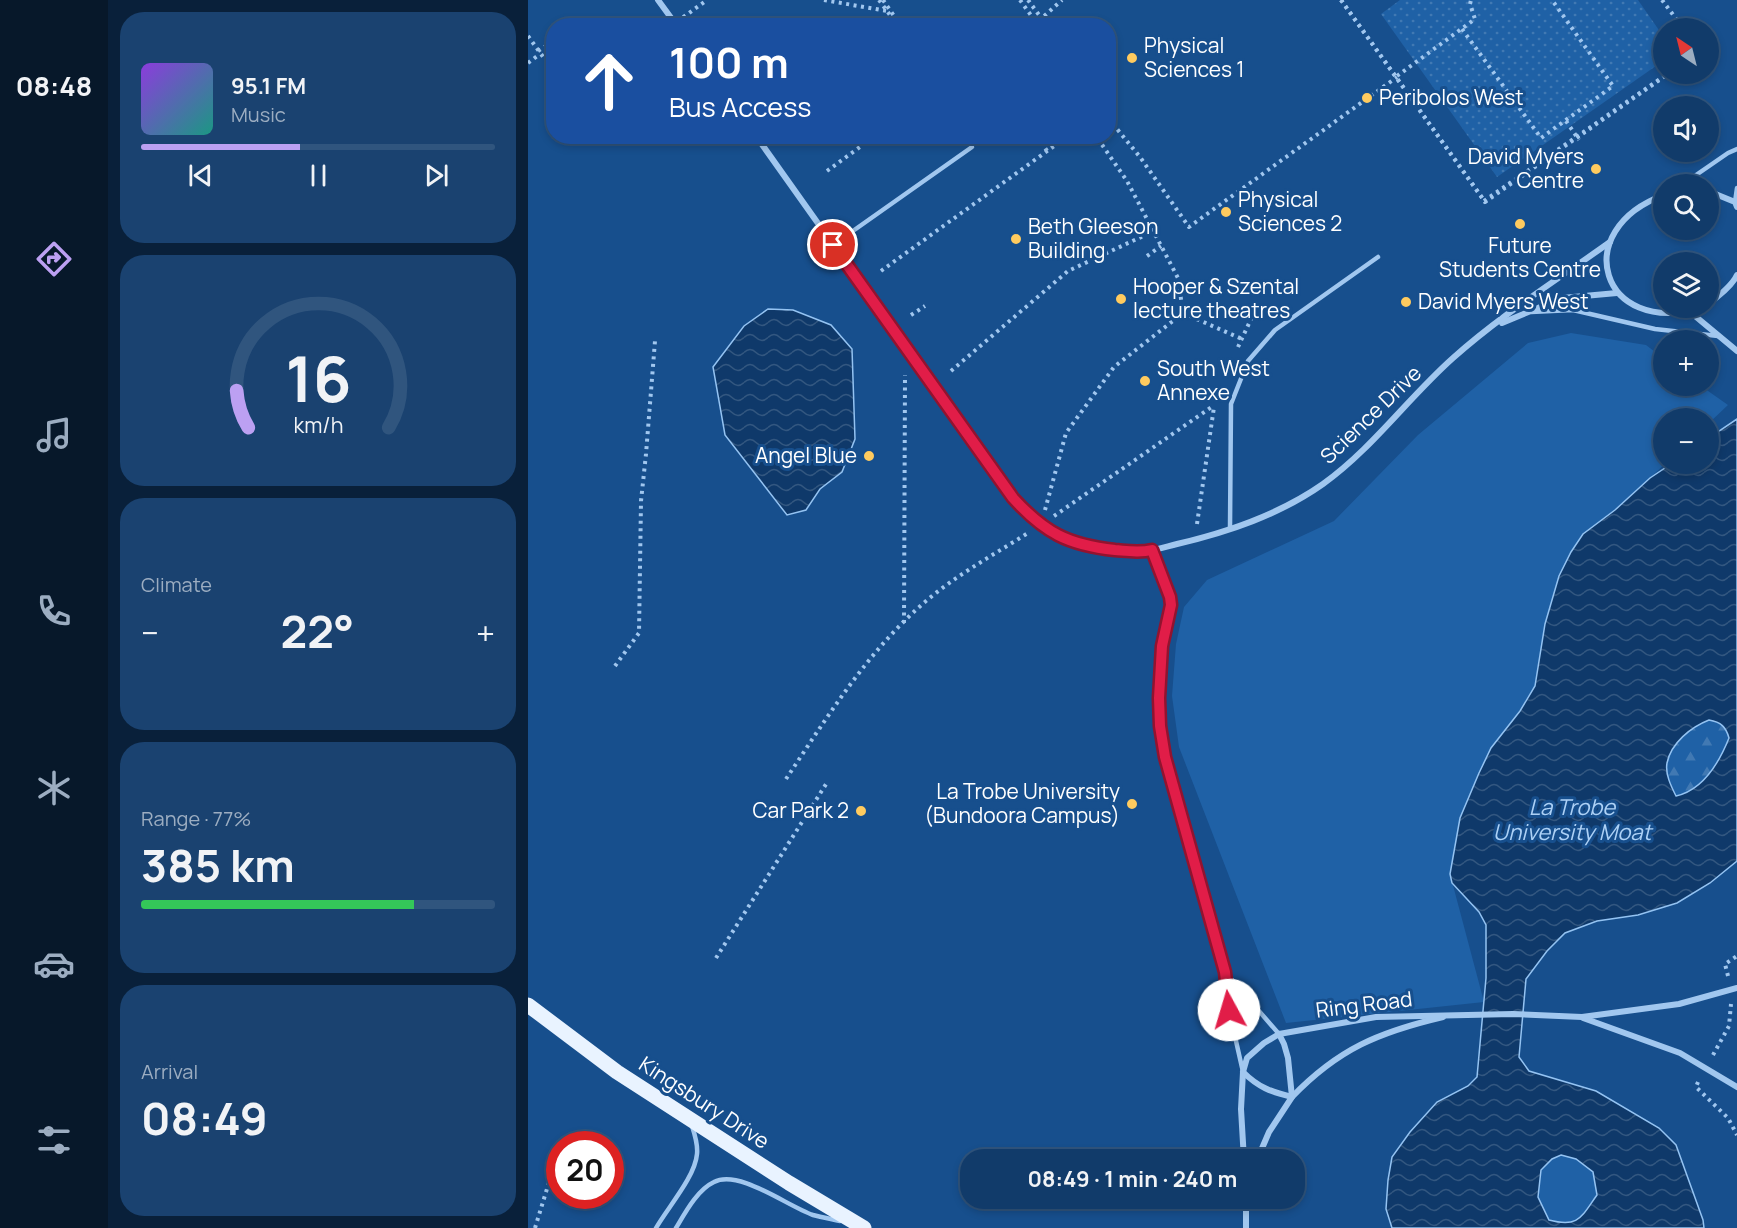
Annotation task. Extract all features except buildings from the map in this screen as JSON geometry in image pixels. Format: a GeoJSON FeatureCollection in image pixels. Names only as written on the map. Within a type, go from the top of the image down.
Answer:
{"type":"FeatureCollection","features":[{"type":"Feature","properties":{"kind":"main road","name":"Kingsbury Drive"},"geometry":{"type":"LineString","coordinates":[[528,1005],[617,1072],[789,1183],[862,1227]]}},
{"type":"Feature","properties":{"kind":"street"},"geometry":{"type":"LineString","coordinates":[[658,0],[671,18]]}},
{"type":"Feature","properties":{"kind":"street","name":"Science Drive"},"geometry":{"type":"LineString","coordinates":[[762,144],[1013,498],[1041,525],[1062,538],[1081,545],[1141,552],[1230,528],[1279,510],[1323,484],[1362,451],[1445,365],[1491,328],[1610,242]]}},
{"type":"Feature","properties":{"kind":"street"},"geometry":{"type":"LineString","coordinates":[[1719,196],[1736,205]]}},
{"type":"Feature","properties":{"kind":"street"},"geometry":{"type":"LineString","coordinates":[[1653,199],[1634,211],[1610,242],[1605,256],[1607,273],[1617,293],[1643,309],[1653,311]]}},
{"type":"Feature","properties":{"kind":"street"},"geometry":{"type":"LineString","coordinates":[[1719,295],[1737,279]]}},
{"type":"Feature","properties":{"kind":"street","name":"Science Drive"},"geometry":{"type":"LineString","coordinates":[[1491,328],[1562,298],[1617,293]]}},
{"type":"Feature","properties":{"kind":"street"},"geometry":{"type":"LineString","coordinates":[[1698,318],[1737,351]]}},
{"type":"Feature","properties":{"kind":"street","name":"Ring Road"},"geometry":{"type":"LineString","coordinates":[[1243,1149],[1241,1108],[1243,1072],[1247,1058],[1279,1034],[1376,1017],[1513,1014],[1582,1017],[1679,1004],[1734,989]]}},
{"type":"Feature","properties":{"kind":"street","name":"Ring Road"},"geometry":{"type":"LineString","coordinates":[[1262,1149],[1269,1132],[1292,1097],[1313,1075],[1367,1040],[1400,1028],[1453,1015]]}},
{"type":"Feature","properties":{"kind":"street","name":"Ring Road"},"geometry":{"type":"LineString","coordinates":[[1582,1017],[1680,1053],[1737,1087]]}},
{"type":"Feature","properties":{"kind":"street"},"geometry":{"type":"LineString","coordinates":[[1243,1072],[1253,1083],[1266,1090],[1292,1097],[1288,1058],[1279,1034]]}},
{"type":"Feature","properties":{"kind":"street"},"geometry":{"type":"LineString","coordinates":[[1246,1209],[1246,1228]]}},
{"type":"Feature","properties":{"kind":"lane"},"geometry":{"type":"LineString","coordinates":[[833,245],[972,147]]}},
{"type":"Feature","properties":{"kind":"lane"},"geometry":{"type":"LineString","coordinates":[[1698,174],[1737,149]]}},
{"type":"Feature","properties":{"kind":"lane"},"geometry":{"type":"LineString","coordinates":[[1736,205],[1737,188]]}},
{"type":"Feature","properties":{"kind":"lane"},"geometry":{"type":"LineString","coordinates":[[1230,528],[1231,404],[1248,361],[1275,330],[1378,257]]}},
{"type":"Feature","properties":{"kind":"lane"},"geometry":{"type":"LineString","coordinates":[[1526,312],[1573,310],[1655,329],[1721,336]]}},
{"type":"Feature","properties":{"kind":"lane"},"geometry":{"type":"LineString","coordinates":[[1152,550],[1171,605],[1162,646],[1159,698],[1165,757],[1225,972],[1229,1010],[1243,1072]]}},
{"type":"Feature","properties":{"kind":"lane"},"geometry":{"type":"LineString","coordinates":[[1225,972],[1279,1034]]}},
{"type":"Feature","properties":{"kind":"lane"},"geometry":{"type":"LineString","coordinates":[[656,1228],[688,1179],[698,1153],[688,1118]]}},
{"type":"Feature","properties":{"kind":"lane"},"geometry":{"type":"LineString","coordinates":[[676,1228],[706,1187],[714,1182],[731,1179],[747,1183],[813,1215],[862,1227]]}},
{"type":"Feature","properties":{"kind":"path"},"geometry":{"type":"LineString","coordinates":[[682,18],[707,0]]}},
{"type":"Feature","properties":{"kind":"path"},"geometry":{"type":"LineString","coordinates":[[824,0],[887,11]]}},
{"type":"Feature","properties":{"kind":"path"},"geometry":{"type":"LineString","coordinates":[[881,0],[893,18]]}},
{"type":"Feature","properties":{"kind":"path"},"geometry":{"type":"LineString","coordinates":[[881,0],[894,18]]}},
{"type":"Feature","properties":{"kind":"path"},"geometry":{"type":"LineString","coordinates":[[1020,0],[1030,18]]}},
{"type":"Feature","properties":{"kind":"path"},"geometry":{"type":"LineString","coordinates":[[1028,0],[1041,18]]}},
{"type":"Feature","properties":{"kind":"path"},"geometry":{"type":"LineString","coordinates":[[1043,18],[1062,0]]}},
{"type":"Feature","properties":{"kind":"path"},"geometry":{"type":"LineString","coordinates":[[1341,0],[1485,202],[1654,84]]}},
{"type":"Feature","properties":{"kind":"path"},"geometry":{"type":"LineString","coordinates":[[1116,128],[1190,227],[1475,19],[1470,4],[1472,0]]}},
{"type":"Feature","properties":{"kind":"path"},"geometry":{"type":"LineString","coordinates":[[1462,29],[1541,138],[1613,86],[1552,0]]}},
{"type":"Feature","properties":{"kind":"path"},"geometry":{"type":"LineString","coordinates":[[1662,0],[1675,18]]}},
{"type":"Feature","properties":{"kind":"path"},"geometry":{"type":"LineString","coordinates":[[528,36],[546,62]]}},
{"type":"Feature","properties":{"kind":"path"},"geometry":{"type":"LineString","coordinates":[[528,63],[546,47]]}},
{"type":"Feature","properties":{"kind":"path"},"geometry":{"type":"LineString","coordinates":[[1262,175],[1397,76]]}},
{"type":"Feature","properties":{"kind":"path"},"geometry":{"type":"LineString","coordinates":[[1566,120],[1578,138]]}},
{"type":"Feature","properties":{"kind":"path"},"geometry":{"type":"LineString","coordinates":[[827,171],[864,144]]}},
{"type":"Feature","properties":{"kind":"path"},"geometry":{"type":"LineString","coordinates":[[1042,144],[1047,152]]}},
{"type":"Feature","properties":{"kind":"path"},"geometry":{"type":"LineString","coordinates":[[881,271],[1058,144]]}},
{"type":"Feature","properties":{"kind":"path"},"geometry":{"type":"LineString","coordinates":[[1102,144],[1127,181]]}},
{"type":"Feature","properties":{"kind":"path"},"geometry":{"type":"LineString","coordinates":[[951,371],[1068,271],[1154,231]]}},
{"type":"Feature","properties":{"kind":"path"},"geometry":{"type":"LineString","coordinates":[[1147,256],[1161,246]]}},
{"type":"Feature","properties":{"kind":"path"},"geometry":{"type":"LineString","coordinates":[[911,315],[924,306]]}},
{"type":"Feature","properties":{"kind":"path"},"geometry":{"type":"LineString","coordinates":[[1183,313],[1242,339]]}},
{"type":"Feature","properties":{"kind":"path"},"geometry":{"type":"LineString","coordinates":[[615,666],[639,633],[641,501],[655,342]]}},
{"type":"Feature","properties":{"kind":"path"},"geometry":{"type":"LineString","coordinates":[[904,624],[905,375]]}},
{"type":"Feature","properties":{"kind":"path"},"geometry":{"type":"LineString","coordinates":[[1041,525],[1214,405]]}},
{"type":"Feature","properties":{"kind":"path"},"geometry":{"type":"LineString","coordinates":[[716,958],[828,781]]}},
{"type":"Feature","properties":{"kind":"path"},"geometry":{"type":"LineString","coordinates":[[1737,956],[1725,964],[1734,989],[1729,1026],[1696,1087],[1728,1118],[1737,1135]]}},
{"type":"Feature","properties":{"kind":"path"},"geometry":{"type":"LineString","coordinates":[[535,1228],[546,1192]]}},
{"type":"Feature","properties":{"kind":"green space"},"geometry":{"type":"Polygon","coordinates":[[[1400,0],[1638,0],[1653,22],[1653,68],[1497,177],[1381,14],[1400,0]]]}},
{"type":"Feature","properties":{"kind":"green space"},"geometry":{"type":"Polygon","coordinates":[[[1571,333],[1646,345],[1653,350],[1653,396],[1715,396],[1728,405],[1719,414],[1719,408],[1653,408],[1654,474],[1615,510],[1583,534],[1571,552],[1559,577],[1545,624],[1535,686],[1479,773],[1460,818],[1450,874],[1484,1002],[1286,1023],[1179,747],[1172,696],[1176,644],[1184,607],[1207,580],[1334,521],[1418,435],[1528,343],[1571,333]]]}},
{"type":"Feature","properties":{"kind":"green space"},"geometry":{"type":"Polygon","coordinates":[[[1709,720],[1717,722],[1726,731],[1729,738],[1725,747],[1715,766],[1702,782],[1685,793],[1675,796],[1667,771],[1669,756],[1677,742],[1695,727],[1709,720]]]}},
{"type":"Feature","properties":{"kind":"green space"},"geometry":{"type":"Polygon","coordinates":[[[1561,1155],[1576,1159],[1593,1172],[1597,1195],[1583,1215],[1567,1223],[1549,1220],[1538,1197],[1541,1170],[1552,1159],[1561,1155]]]}},
{"type":"Feature","properties":{"kind":"water"},"geometry":{"type":"Polygon","coordinates":[[[768,309],[793,310],[831,325],[852,349],[855,439],[842,472],[820,489],[806,510],[787,515],[725,435],[713,367],[744,326],[768,309]]]}},
{"type":"Feature","properties":{"kind":"water","name":"La Trobe University Moat"},"geometry":{"type":"Polygon","coordinates":[[[1737,419],[1737,861],[1710,883],[1677,903],[1638,915],[1597,921],[1565,933],[1547,951],[1526,979],[1519,1057],[1529,1071],[1596,1091],[1659,1128],[1676,1145],[1704,1228],[1392,1228],[1386,1209],[1392,1157],[1410,1132],[1437,1102],[1468,1086],[1477,1077],[1486,978],[1486,925],[1479,912],[1452,883],[1450,874],[1460,818],[1491,748],[1520,711],[1535,686],[1545,624],[1559,576],[1571,552],[1583,534],[1615,510],[1656,474],[1719,474],[1719,431],[1737,419]],[[1709,720],[1695,727],[1677,742],[1669,756],[1667,771],[1676,796],[1686,793],[1702,782],[1715,766],[1729,738],[1717,722],[1709,720]],[[1561,1155],[1552,1159],[1541,1170],[1538,1197],[1549,1220],[1567,1223],[1578,1219],[1597,1195],[1593,1172],[1576,1159],[1561,1155]]]}},
{"type":"Feature","properties":{"kind":"place","name":"Physical Sciences 1"},"geometry":{"type":"Point","coordinates":[1132,58]}},
{"type":"Feature","properties":{"kind":"place","name":"Peribolos West"},"geometry":{"type":"Point","coordinates":[1367,98]}},
{"type":"Feature","properties":{"kind":"place","name":"David Myers Centre"},"geometry":{"type":"Point","coordinates":[1596,169]}},
{"type":"Feature","properties":{"kind":"place","name":"Physical Sciences 2"},"geometry":{"type":"Point","coordinates":[1226,212]}},
{"type":"Feature","properties":{"kind":"place","name":"Future Students Centre"},"geometry":{"type":"Point","coordinates":[1520,224]}},
{"type":"Feature","properties":{"kind":"place","name":"Beth Gleeson Building"},"geometry":{"type":"Point","coordinates":[1016,239]}},
{"type":"Feature","properties":{"kind":"place","name":"Hooper & Szental lecture theatres"},"geometry":{"type":"Point","coordinates":[1121,299]}},
{"type":"Feature","properties":{"kind":"place","name":"David Myers West"},"geometry":{"type":"Point","coordinates":[1406,302]}},
{"type":"Feature","properties":{"kind":"place","name":"South West Annexe"},"geometry":{"type":"Point","coordinates":[1145,381]}},
{"type":"Feature","properties":{"kind":"place","name":"Angel Blue"},"geometry":{"type":"Point","coordinates":[869,456]}},
{"type":"Feature","properties":{"kind":"place","name":"La Trobe University (Bundoora Campus)"},"geometry":{"type":"Point","coordinates":[1132,804]}},
{"type":"Feature","properties":{"kind":"place","name":"Car Park 2"},"geometry":{"type":"Point","coordinates":[861,811]}},
{"type":"Feature","properties":{"kind":"route"},"geometry":{"type":"LineString","coordinates":[[833,245],[1026,513],[1062,538],[1081,545],[1141,552],[1152,550],[1171,605],[1162,646],[1159,698],[1160,726],[1165,757],[1203,900],[1225,972],[1229,1010]]}}]}
